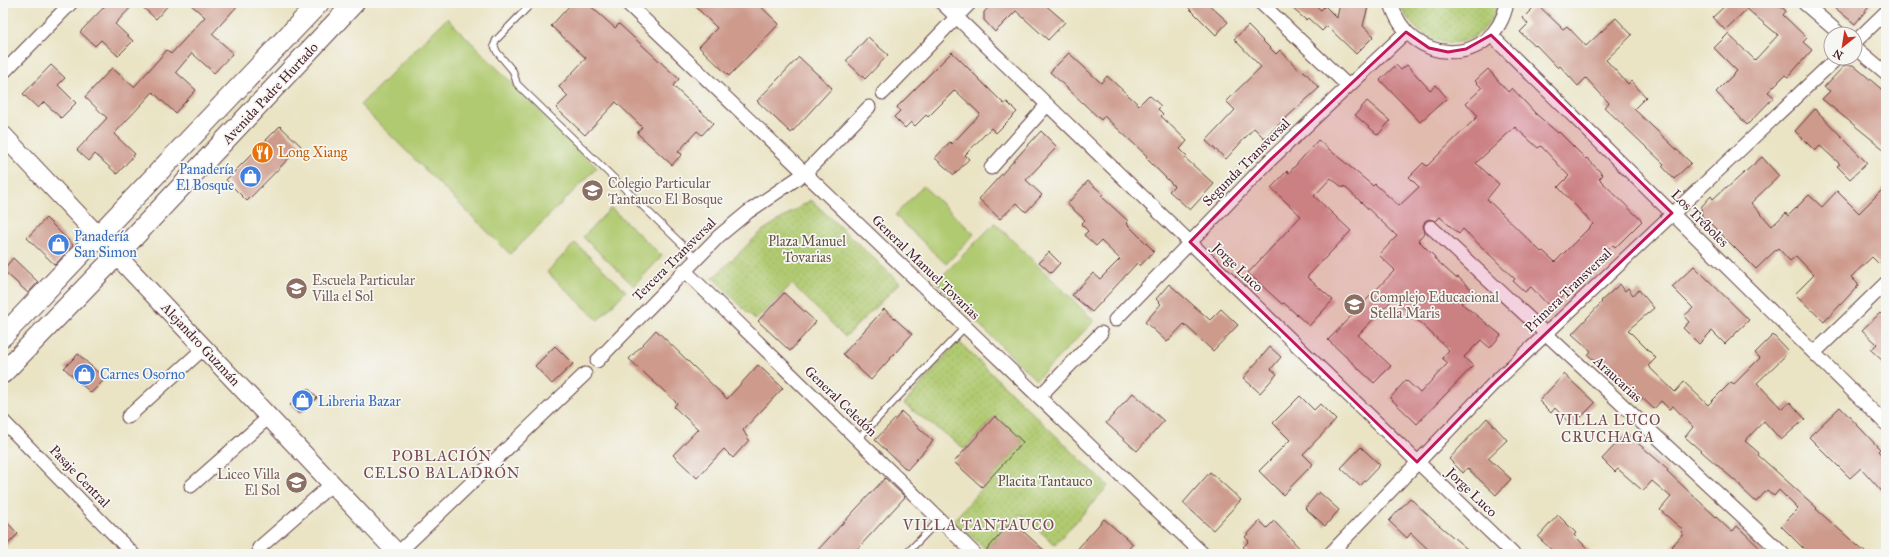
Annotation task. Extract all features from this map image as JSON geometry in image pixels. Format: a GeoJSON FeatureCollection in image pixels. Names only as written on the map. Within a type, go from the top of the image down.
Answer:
{"type":"FeatureCollection","features":[{"type":"Feature","properties":{"kind":"main road","name":"Avenida Padre Hurtado"},"geometry":{"type":"LineString","coordinates":[[3,335],[319,3]]}},
{"type":"Feature","properties":{"kind":"main road","name":"Avenida Padre Hurtado"},"geometry":{"type":"LineString","coordinates":[[3,373],[117,255],[354,3]]}},
{"type":"Feature","properties":{"kind":"street"},"geometry":{"type":"LineString","coordinates":[[3,73],[71,3]]}},
{"type":"Feature","properties":{"kind":"street","name":"General Manuel Tovarias"},"geometry":{"type":"LineString","coordinates":[[627,3],[1203,554]]}},
{"type":"Feature","properties":{"kind":"street","name":"Jorge Luco"},"geometry":{"type":"LineString","coordinates":[[942,3],[1513,554]]}},
{"type":"Feature","properties":{"kind":"street"},"geometry":{"type":"LineString","coordinates":[[883,93],[970,3]]}},
{"type":"Feature","properties":{"kind":"street"},"geometry":{"type":"LineString","coordinates":[[1261,3],[1348,86]]}},
{"type":"Feature","properties":{"kind":"street"},"geometry":{"type":"LineString","coordinates":[[1391,3],[1394,13],[1406,32],[1420,44],[1429,48],[1448,52],[1466,50],[1480,44],[1491,35],[1502,19],[1508,3]]}},
{"type":"Feature","properties":{"kind":"street"},"geometry":{"type":"LineString","coordinates":[[1804,3],[1831,26]]}},
{"type":"Feature","properties":{"kind":"street"},"geometry":{"type":"LineString","coordinates":[[1863,34],[1886,12]]}},
{"type":"Feature","properties":{"kind":"street","name":"Segunda Transversal"},"geometry":{"type":"LineString","coordinates":[[1114,320],[1264,166],[1406,32]]}},
{"type":"Feature","properties":{"kind":"street","name":"Los Tréboles"},"geometry":{"type":"LineString","coordinates":[[1491,35],[1886,424]]}},
{"type":"Feature","properties":{"kind":"street"},"geometry":{"type":"LineString","coordinates":[[1863,54],[1886,73]]}},
{"type":"Feature","properties":{"kind":"street","name":"Primera Transversal"},"geometry":{"type":"LineString","coordinates":[[1330,554],[1417,462],[1546,333],[1829,66]]}},
{"type":"Feature","properties":{"kind":"street"},"geometry":{"type":"LineString","coordinates":[[991,168],[1047,105]]}},
{"type":"Feature","properties":{"kind":"street","name":"Tercera Transversal"},"geometry":{"type":"LineString","coordinates":[[597,361],[696,258],[748,212],[805,173],[868,107]]}},
{"type":"Feature","properties":{"kind":"street","name":"Alejandro Guzmán"},"geometry":{"type":"LineString","coordinates":[[3,135],[397,554]]}},
{"type":"Feature","properties":{"kind":"street","name":"Araucarias"},"geometry":{"type":"LineString","coordinates":[[1432,226],[1783,554]]}},
{"type":"Feature","properties":{"kind":"street","name":"General Celedón"},"geometry":{"type":"LineString","coordinates":[[684,270],[973,553]]}},
{"type":"Feature","properties":{"kind":"street"},"geometry":{"type":"LineString","coordinates":[[1814,353],[1886,283]]}},
{"type":"Feature","properties":{"kind":"street"},"geometry":{"type":"LineString","coordinates":[[1040,398],[1101,333]]}},
{"type":"Feature","properties":{"kind":"street"},"geometry":{"type":"LineString","coordinates":[[128,417],[204,348]]}},
{"type":"Feature","properties":{"kind":"street"},"geometry":{"type":"LineString","coordinates":[[397,554],[585,374]]}},
{"type":"Feature","properties":{"kind":"street"},"geometry":{"type":"LineString","coordinates":[[191,486],[269,418]]}},
{"type":"Feature","properties":{"kind":"street","name":"Pasaje Central"},"geometry":{"type":"LineString","coordinates":[[3,421],[133,554]]}},
{"type":"Feature","properties":{"kind":"street"},"geometry":{"type":"LineString","coordinates":[[259,548],[332,484]]}},
{"type":"Feature","properties":{"kind":"lane"},"geometry":{"type":"LineString","coordinates":[[532,3],[496,40],[494,45],[496,52],[513,71],[517,84],[696,258]]}},
{"type":"Feature","properties":{"kind":"lane"},"geometry":{"type":"LineString","coordinates":[[858,439],[965,327]]}},
{"type":"Feature","properties":{"kind":"lane"},"geometry":{"type":"LineString","coordinates":[[906,554],[940,520]]}},
{"type":"Feature","properties":{"kind":"highlighted area"},"geometry":{"type":"Polygon","coordinates":[[[1406,32],[1429,48],[1448,52],[1466,49],[1491,35],[1672,213],[1492,385],[1417,462],[1190,242],[1269,161],[1406,32]]]}},
{"type":"Feature","properties":{"kind":"green space"},"geometry":{"type":"Polygon","coordinates":[[[1400,3],[1499,3],[1491,21],[1479,33],[1465,40],[1450,43],[1435,40],[1421,33],[1409,20],[1400,3]]]}},
{"type":"Feature","properties":{"kind":"green space"},"geometry":{"type":"Polygon","coordinates":[[[447,18],[597,168],[510,254],[360,105],[447,18]]]}},
{"type":"Feature","properties":{"kind":"green space"},"geometry":{"type":"Polygon","coordinates":[[[923,186],[974,234],[946,264],[895,215],[923,186]]]}},
{"type":"Feature","properties":{"kind":"green space","name":"Plaza Manuel Tovarias"},"geometry":{"type":"Polygon","coordinates":[[[811,200],[900,283],[845,337],[792,284],[755,320],[713,278],[762,231],[811,200]]]}},
{"type":"Feature","properties":{"kind":"green space"},"geometry":{"type":"Polygon","coordinates":[[[611,208],[662,256],[634,286],[583,237],[611,208]]]}},
{"type":"Feature","properties":{"kind":"green space"},"geometry":{"type":"Polygon","coordinates":[[[995,223],[1094,321],[1036,380],[936,282],[995,223]]]}},
{"type":"Feature","properties":{"kind":"green space"},"geometry":{"type":"Polygon","coordinates":[[[575,243],[626,291],[598,320],[547,272],[575,243]]]}},
{"type":"Feature","properties":{"kind":"green space","name":"Placita Tantauco"},"geometry":{"type":"Polygon","coordinates":[[[958,341],[1108,486],[1055,545],[1021,514],[986,549],[953,521],[1023,442],[995,416],[965,449],[904,404],[958,341]]]}},
{"type":"Feature","properties":{"kind":"building"},"geometry":{"type":"Polygon","coordinates":[[[108,3],[135,3],[115,24],[133,41],[118,56],[101,40],[95,46],[80,32],[108,3]]]}},
{"type":"Feature","properties":{"kind":"building"},"geometry":{"type":"Polygon","coordinates":[[[138,3],[170,3],[156,19],[138,3]]]}},
{"type":"Feature","properties":{"kind":"building"},"geometry":{"type":"Polygon","coordinates":[[[189,3],[240,3],[212,34],[233,53],[214,73],[192,53],[176,72],[196,90],[175,113],[153,92],[114,134],[135,154],[117,174],[95,154],[89,161],[77,150],[107,118],[85,97],[112,68],[134,87],[167,50],[171,54],[205,17],[189,3]]]}},
{"type":"Feature","properties":{"kind":"building"},"geometry":{"type":"Polygon","coordinates":[[[572,3],[587,3],[615,28],[619,24],[679,79],[673,86],[713,123],[702,135],[697,131],[678,152],[682,154],[672,165],[637,133],[642,127],[616,102],[585,135],[556,108],[568,96],[559,87],[586,58],[551,26],[572,3]]]}},
{"type":"Feature","properties":{"kind":"building"},"geometry":{"type":"Polygon","coordinates":[[[692,3],[757,3],[779,24],[729,76],[699,47],[717,28],[692,3]]]}},
{"type":"Feature","properties":{"kind":"building"},"geometry":{"type":"Polygon","coordinates":[[[993,3],[1043,3],[1065,22],[1048,40],[1016,11],[995,32],[984,20],[984,12],[993,3]]]}},
{"type":"Feature","properties":{"kind":"building"},"geometry":{"type":"Polygon","coordinates":[[[1184,3],[1207,3],[1228,22],[1216,35],[1184,3]]]}},
{"type":"Feature","properties":{"kind":"building"},"geometry":{"type":"Polygon","coordinates":[[[1286,3],[1313,3],[1321,10],[1325,6],[1337,18],[1340,3],[1369,3],[1363,26],[1374,36],[1356,54],[1327,26],[1322,31],[1308,18],[1306,20],[1286,3]]]}},
{"type":"Feature","properties":{"kind":"building"},"geometry":{"type":"Polygon","coordinates":[[[1728,3],[1777,3],[1786,11],[1783,15],[1807,38],[1803,42],[1812,50],[1788,77],[1785,75],[1768,92],[1774,97],[1747,125],[1716,92],[1737,71],[1714,48],[1728,34],[1755,60],[1778,35],[1747,9],[1725,30],[1713,17],[1728,3]]]}},
{"type":"Feature","properties":{"kind":"building"},"geometry":{"type":"Polygon","coordinates":[[[1829,3],[1872,3],[1855,24],[1829,3]]]}},
{"type":"Feature","properties":{"kind":"building"},"geometry":{"type":"Polygon","coordinates":[[[1537,4],[1563,29],[1567,26],[1586,46],[1616,18],[1632,35],[1606,60],[1628,84],[1631,81],[1646,97],[1634,109],[1691,163],[1674,179],[1662,166],[1664,164],[1604,107],[1609,103],[1586,78],[1578,86],[1560,66],[1558,68],[1536,45],[1535,46],[1520,32],[1528,24],[1523,18],[1537,4]]]}},
{"type":"Feature","properties":{"kind":"building"},"geometry":{"type":"Polygon","coordinates":[[[1248,26],[1276,54],[1280,50],[1302,73],[1304,71],[1319,88],[1264,138],[1254,128],[1226,159],[1206,141],[1235,110],[1226,101],[1261,67],[1234,39],[1248,26]]]}},
{"type":"Feature","properties":{"kind":"building"},"geometry":{"type":"Polygon","coordinates":[[[868,37],[888,55],[865,79],[846,61],[868,37]]]}},
{"type":"Feature","properties":{"kind":"building"},"geometry":{"type":"Polygon","coordinates":[[[952,52],[1004,104],[1007,102],[1017,112],[996,133],[991,128],[965,155],[969,159],[954,175],[935,158],[950,142],[952,144],[980,114],[955,90],[928,117],[926,115],[915,126],[911,122],[905,128],[894,117],[900,111],[897,107],[952,52]]]}},
{"type":"Feature","properties":{"kind":"building"},"geometry":{"type":"Polygon","coordinates":[[[1069,53],[1101,83],[1107,76],[1139,105],[1149,95],[1161,106],[1158,109],[1163,114],[1161,116],[1187,141],[1180,149],[1187,156],[1185,158],[1214,184],[1190,210],[1169,191],[1174,186],[1146,158],[1147,156],[1104,116],[1101,120],[1050,72],[1069,53]]]}},
{"type":"Feature","properties":{"kind":"building"},"geometry":{"type":"Polygon","coordinates":[[[799,57],[832,88],[791,133],[757,101],[799,57]]]}},
{"type":"Feature","properties":{"kind":"building"},"geometry":{"type":"Polygon","coordinates":[[[51,65],[65,78],[58,85],[76,103],[61,118],[44,102],[38,108],[23,94],[51,65]]]}},
{"type":"Feature","properties":{"kind":"building"},"geometry":{"type":"Polygon","coordinates":[[[1396,65],[1401,70],[1407,65],[1430,90],[1436,85],[1447,98],[1420,122],[1380,80],[1396,65]]]}},
{"type":"Feature","properties":{"kind":"building"},"geometry":{"type":"Polygon","coordinates":[[[1844,66],[1854,66],[1886,93],[1886,151],[1822,99],[1830,91],[1824,87],[1844,66]]]}},
{"type":"Feature","properties":{"kind":"building"},"geometry":{"type":"Polygon","coordinates":[[[1488,69],[1508,92],[1512,88],[1536,114],[1558,133],[1559,132],[1586,159],[1587,158],[1603,175],[1599,179],[1642,221],[1615,248],[1612,245],[1551,308],[1531,287],[1525,292],[1513,281],[1515,279],[1463,229],[1459,234],[1440,217],[1436,221],[1429,219],[1425,221],[1423,226],[1425,232],[1418,240],[1435,257],[1434,258],[1473,291],[1461,303],[1501,335],[1490,348],[1481,340],[1464,357],[1473,366],[1417,424],[1390,398],[1406,380],[1420,393],[1448,363],[1442,358],[1449,350],[1394,298],[1358,335],[1391,366],[1374,383],[1328,340],[1395,270],[1379,255],[1397,236],[1344,186],[1343,188],[1331,178],[1314,196],[1351,231],[1307,277],[1333,300],[1309,326],[1248,273],[1301,216],[1271,188],[1287,171],[1289,173],[1318,140],[1373,186],[1375,184],[1399,206],[1419,187],[1409,177],[1423,163],[1427,166],[1478,116],[1466,103],[1482,88],[1475,81],[1488,69]],[[1515,127],[1476,163],[1499,184],[1487,199],[1541,252],[1543,251],[1555,262],[1593,224],[1558,187],[1569,176],[1541,146],[1538,148],[1515,127]]]}},
{"type":"Feature","properties":{"kind":"building"},"geometry":{"type":"Polygon","coordinates":[[[1367,101],[1390,121],[1378,135],[1355,115],[1367,101]]]}},
{"type":"Feature","properties":{"kind":"building"},"geometry":{"type":"Polygon","coordinates":[[[1815,109],[1867,163],[1850,179],[1837,166],[1840,164],[1820,146],[1815,151],[1795,131],[1815,109]]]}},
{"type":"Feature","properties":{"kind":"building"},"geometry":{"type":"Polygon","coordinates":[[[280,126],[301,146],[247,201],[226,180],[280,126]]]}},
{"type":"Feature","properties":{"kind":"building"},"geometry":{"type":"Polygon","coordinates":[[[1041,131],[1057,147],[1026,180],[1042,195],[1026,212],[1017,203],[1000,219],[979,199],[1041,131]]]}},
{"type":"Feature","properties":{"kind":"building"},"geometry":{"type":"Polygon","coordinates":[[[1762,157],[1779,176],[1751,203],[1772,226],[1786,213],[1788,216],[1809,195],[1822,207],[1837,191],[1859,213],[1886,186],[1886,256],[1879,264],[1872,257],[1851,277],[1859,285],[1824,322],[1795,294],[1814,275],[1796,256],[1790,261],[1778,248],[1756,269],[1709,222],[1708,223],[1702,217],[1701,207],[1711,196],[1713,199],[1762,157]]]}},
{"type":"Feature","properties":{"kind":"building"},"geometry":{"type":"Polygon","coordinates":[[[1088,181],[1103,194],[1101,196],[1128,221],[1126,223],[1154,251],[1140,266],[1137,263],[1092,312],[1072,295],[1093,273],[1100,279],[1120,259],[1101,241],[1096,246],[1084,235],[1088,231],[1081,224],[1085,220],[1067,204],[1088,181]]]}},
{"type":"Feature","properties":{"kind":"building"},"geometry":{"type":"Polygon","coordinates":[[[46,218],[73,245],[55,265],[27,238],[46,218]]]}},
{"type":"Feature","properties":{"kind":"building"},"geometry":{"type":"Polygon","coordinates":[[[1049,252],[1060,263],[1051,273],[1039,262],[1049,252]]]}},
{"type":"Feature","properties":{"kind":"building"},"geometry":{"type":"Polygon","coordinates":[[[13,258],[38,282],[28,293],[3,270],[13,258]]]}},
{"type":"Feature","properties":{"kind":"building"},"geometry":{"type":"Polygon","coordinates":[[[1694,266],[1749,320],[1725,344],[1712,331],[1699,344],[1683,328],[1689,322],[1684,316],[1693,308],[1672,287],[1694,266]]]}},
{"type":"Feature","properties":{"kind":"building"},"geometry":{"type":"Polygon","coordinates":[[[1169,284],[1210,320],[1221,309],[1238,325],[1213,351],[1184,324],[1167,342],[1145,322],[1161,304],[1156,299],[1169,284]]]}},
{"type":"Feature","properties":{"kind":"building"},"geometry":{"type":"Polygon","coordinates":[[[1620,284],[1625,291],[1628,288],[1633,295],[1639,290],[1654,308],[1628,330],[1656,358],[1648,366],[1675,392],[1684,382],[1708,405],[1731,382],[1734,384],[1760,358],[1755,353],[1773,335],[1789,352],[1757,383],[1782,409],[1790,402],[1805,419],[1781,440],[1764,421],[1745,441],[1759,453],[1758,455],[1817,508],[1816,509],[1867,554],[1809,554],[1781,526],[1798,509],[1779,490],[1774,496],[1767,490],[1756,502],[1740,487],[1741,486],[1685,437],[1693,427],[1673,406],[1669,409],[1661,401],[1654,409],[1613,371],[1611,374],[1588,355],[1591,351],[1572,334],[1602,302],[1601,301],[1620,284]]]}},
{"type":"Feature","properties":{"kind":"building"},"geometry":{"type":"Polygon","coordinates":[[[784,293],[816,322],[790,351],[758,321],[784,293]]]}},
{"type":"Feature","properties":{"kind":"building"},"geometry":{"type":"Polygon","coordinates":[[[884,309],[912,334],[871,380],[843,354],[884,309]]]}},
{"type":"Feature","properties":{"kind":"building"},"geometry":{"type":"Polygon","coordinates":[[[1880,313],[1886,319],[1886,364],[1871,350],[1877,344],[1862,330],[1880,313]]]}},
{"type":"Feature","properties":{"kind":"building"},"geometry":{"type":"Polygon","coordinates":[[[656,330],[727,399],[758,365],[783,388],[743,430],[749,440],[733,458],[724,449],[697,478],[673,455],[698,429],[674,407],[677,403],[629,359],[656,330]]]}},
{"type":"Feature","properties":{"kind":"building"},"geometry":{"type":"Polygon","coordinates":[[[555,346],[573,364],[552,384],[535,366],[555,346]]]}},
{"type":"Feature","properties":{"kind":"building"},"geometry":{"type":"Polygon","coordinates":[[[1270,347],[1281,357],[1271,369],[1277,374],[1260,393],[1243,378],[1270,347]]]}},
{"type":"Feature","properties":{"kind":"building","name":"Carnes Osorno"},"geometry":{"type":"Polygon","coordinates":[[[78,354],[105,379],[91,393],[64,368],[78,354]]]}},
{"type":"Feature","properties":{"kind":"building"},"geometry":{"type":"Polygon","coordinates":[[[1564,374],[1595,403],[1572,426],[1555,408],[1551,413],[1539,401],[1564,374]]]}},
{"type":"Feature","properties":{"kind":"building","name":"Libreria Bazar"},"geometry":{"type":"Polygon","coordinates":[[[308,388],[317,398],[299,414],[290,405],[308,388]]]}},
{"type":"Feature","properties":{"kind":"building"},"geometry":{"type":"Polygon","coordinates":[[[1133,393],[1164,421],[1137,451],[1106,423],[1133,393]]]}},
{"type":"Feature","properties":{"kind":"building"},"geometry":{"type":"Polygon","coordinates":[[[1300,396],[1314,410],[1320,404],[1336,420],[1303,454],[1313,464],[1283,495],[1259,471],[1290,440],[1273,423],[1300,396]]]}},
{"type":"Feature","properties":{"kind":"building"},"geometry":{"type":"Polygon","coordinates":[[[1840,407],[1880,449],[1878,451],[1886,460],[1886,496],[1861,468],[1850,478],[1809,437],[1840,407]]]}},
{"type":"Feature","properties":{"kind":"building"},"geometry":{"type":"Polygon","coordinates":[[[902,412],[933,441],[907,470],[875,440],[902,412]]]}},
{"type":"Feature","properties":{"kind":"building"},"geometry":{"type":"Polygon","coordinates":[[[995,416],[1023,442],[982,487],[954,462],[995,416]]]}},
{"type":"Feature","properties":{"kind":"building"},"geometry":{"type":"Polygon","coordinates":[[[1487,418],[1507,440],[1488,458],[1511,479],[1496,495],[1467,468],[1463,473],[1449,459],[1487,418]]]}},
{"type":"Feature","properties":{"kind":"building"},"geometry":{"type":"Polygon","coordinates":[[[1626,433],[1668,469],[1667,471],[1732,532],[1737,526],[1766,554],[1669,554],[1674,548],[1672,546],[1683,534],[1681,532],[1683,530],[1660,510],[1671,497],[1652,481],[1643,491],[1618,469],[1615,472],[1602,459],[1626,433]]]}},
{"type":"Feature","properties":{"kind":"building"},"geometry":{"type":"Polygon","coordinates":[[[1361,447],[1380,465],[1360,486],[1341,468],[1361,447]]]}},
{"type":"Feature","properties":{"kind":"building"},"geometry":{"type":"Polygon","coordinates":[[[1210,472],[1241,500],[1213,530],[1183,503],[1210,472]]]}},
{"type":"Feature","properties":{"kind":"building"},"geometry":{"type":"Polygon","coordinates":[[[885,478],[905,497],[861,545],[852,554],[814,554],[885,478]]]}},
{"type":"Feature","properties":{"kind":"building"},"geometry":{"type":"Polygon","coordinates":[[[1319,492],[1339,510],[1325,526],[1305,508],[1319,492]]]}},
{"type":"Feature","properties":{"kind":"building"},"geometry":{"type":"Polygon","coordinates":[[[1410,498],[1473,554],[1433,554],[1411,533],[1407,538],[1389,521],[1410,498]]]}},
{"type":"Feature","properties":{"kind":"building"},"geometry":{"type":"Polygon","coordinates":[[[1558,515],[1576,533],[1574,535],[1593,554],[1556,554],[1538,537],[1558,515]]]}},
{"type":"Feature","properties":{"kind":"building"},"geometry":{"type":"Polygon","coordinates":[[[3,518],[18,534],[3,549],[3,518]]]}},
{"type":"Feature","properties":{"kind":"building"},"geometry":{"type":"Polygon","coordinates":[[[1104,519],[1133,544],[1124,554],[1073,554],[1104,519]]]}},
{"type":"Feature","properties":{"kind":"building"},"geometry":{"type":"Polygon","coordinates":[[[1012,521],[1048,554],[983,554],[1012,521]]]}},
{"type":"Feature","properties":{"kind":"building"},"geometry":{"type":"Polygon","coordinates":[[[1260,521],[1267,528],[1274,521],[1305,554],[1250,554],[1243,547],[1249,541],[1245,537],[1260,521]]]}},
{"type":"Feature","properties":{"kind":"place","name":"Long Xiang"},"geometry":{"type":"Point","coordinates":[262,152]}},
{"type":"Feature","properties":{"kind":"place","name":"Panadería El Bosque"},"geometry":{"type":"Point","coordinates":[250,177]}},
{"type":"Feature","properties":{"kind":"place","name":"Colegio Particular Tantauco El Bosque"},"geometry":{"type":"Point","coordinates":[592,191]}},
{"type":"Feature","properties":{"kind":"place","name":"Panadería San Simon"},"geometry":{"type":"Point","coordinates":[59,244]}},
{"type":"Feature","properties":{"kind":"place","name":"Escuela Particular Villa el Sol"},"geometry":{"type":"Point","coordinates":[296,288]}},
{"type":"Feature","properties":{"kind":"place","name":"Complejo Educacional Stella Maris"},"geometry":{"type":"Point","coordinates":[1355,305]}},
{"type":"Feature","properties":{"kind":"place","name":"Carnes Osorno"},"geometry":{"type":"Point","coordinates":[84,374]}},
{"type":"Feature","properties":{"kind":"place","name":"Libreria Bazar"},"geometry":{"type":"Point","coordinates":[303,401]}},
{"type":"Feature","properties":{"kind":"place","name":"Liceo Villa El Sol"},"geometry":{"type":"Point","coordinates":[296,482]}},
{"type":"Feature","properties":{"kind":"district","name":"VILLA LUCO CRUCHAGA"},"geometry":{"type":"Point","coordinates":[1608,428]}},
{"type":"Feature","properties":{"kind":"district","name":"POBLACIÓN CELSO BALADRÓN"},"geometry":{"type":"Point","coordinates":[442,464]}},
{"type":"Feature","properties":{"kind":"district","name":"VILLA TANTAUCO"},"geometry":{"type":"Point","coordinates":[979,525]}}]}
